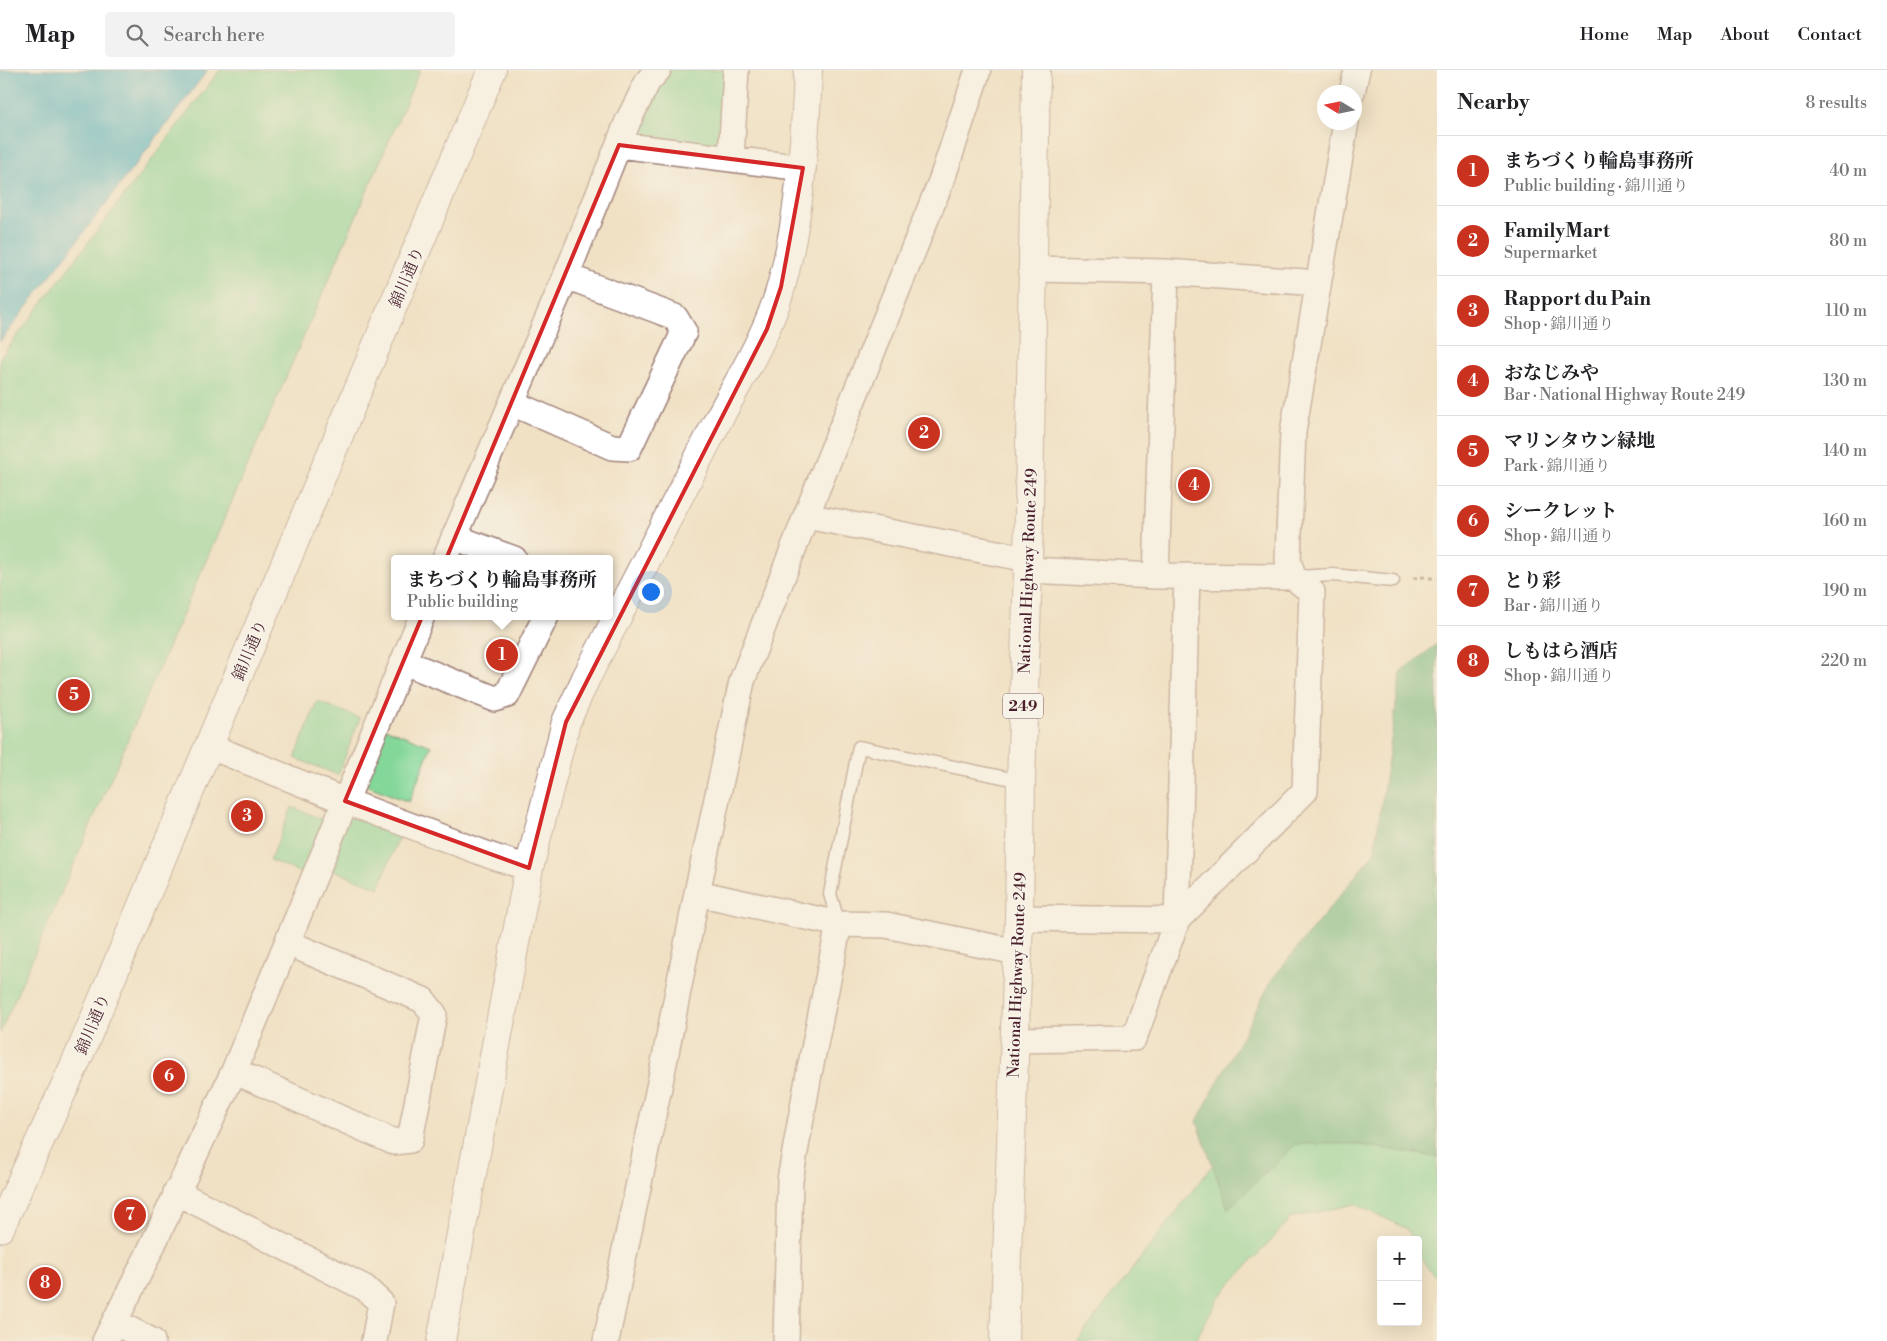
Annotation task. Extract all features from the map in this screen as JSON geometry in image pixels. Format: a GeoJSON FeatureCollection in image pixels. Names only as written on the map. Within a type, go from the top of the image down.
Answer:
{"type":"FeatureCollection","features":[{"type":"Feature","properties":{"kind":"main road","name":"錦川通り"},"geometry":{"type":"LineString","coordinates":[[0,1228],[80,1053],[492,70]]}},
{"type":"Feature","properties":{"kind":"main road"},"geometry":{"type":"LineString","coordinates":[[441,1341],[529,868],[566,722],[617,617],[739,379],[767,329],[781,287],[792,239],[803,168],[808,70]]}},
{"type":"Feature","properties":{"kind":"main road","name":"National Highway Route 249"},"geometry":{"type":"LineString","coordinates":[[1004,1341],[1018,952],[1028,565],[1036,70]]}},
{"type":"Feature","properties":{"kind":"street"},"geometry":{"type":"LineString","coordinates":[[490,555],[449,548],[566,276],[636,102],[648,81],[658,70]]}},
{"type":"Feature","properties":{"kind":"street"},"geometry":{"type":"LineString","coordinates":[[731,159],[736,70]]}},
{"type":"Feature","properties":{"kind":"street"},"geometry":{"type":"LineString","coordinates":[[606,1341],[742,681],[806,516],[942,179],[978,70]]}},
{"type":"Feature","properties":{"kind":"street"},"geometry":{"type":"LineString","coordinates":[[1353,85],[1356,70]]}},
{"type":"Feature","properties":{"kind":"street"},"geometry":{"type":"LineString","coordinates":[[1019,918],[1177,920],[1305,791],[1312,592],[1293,577],[1288,560],[1293,432],[1345,130]]}},
{"type":"Feature","properties":{"kind":"street"},"geometry":{"type":"LineString","coordinates":[[619,144],[803,168]]}},
{"type":"Feature","properties":{"kind":"street"},"geometry":{"type":"LineString","coordinates":[[1034,269],[1166,272],[1318,283]]}},
{"type":"Feature","properties":{"kind":"street"},"geometry":{"type":"LineString","coordinates":[[1156,576],[1166,272]]}},
{"type":"Feature","properties":{"kind":"street"},"geometry":{"type":"LineString","coordinates":[[512,403],[612,447],[629,448],[684,332],[675,317],[566,276]]}},
{"type":"Feature","properties":{"kind":"street"},"geometry":{"type":"LineString","coordinates":[[806,516],[1028,565],[1156,576],[1293,577]]}},
{"type":"Feature","properties":{"kind":"street"},"geometry":{"type":"LineString","coordinates":[[1014,1040],[1134,1038],[1177,920],[1187,576]]}},
{"type":"Feature","properties":{"kind":"street"},"geometry":{"type":"LineString","coordinates":[[152,1341],[110,1331],[147,1258],[176,1192],[234,1071],[420,620]]}},
{"type":"Feature","properties":{"kind":"street"},"geometry":{"type":"LineString","coordinates":[[404,662],[494,699],[507,696],[544,620]]}},
{"type":"Feature","properties":{"kind":"street"},"geometry":{"type":"LineString","coordinates":[[209,746],[345,801],[494,857],[529,868]]}},
{"type":"Feature","properties":{"kind":"street"},"geometry":{"type":"LineString","coordinates":[[697,893],[839,924],[886,925],[1018,952]]}},
{"type":"Feature","properties":{"kind":"street"},"geometry":{"type":"LineString","coordinates":[[786,1341],[790,1180],[839,924]]}},
{"type":"Feature","properties":{"kind":"street"},"geometry":{"type":"LineString","coordinates":[[234,1071],[394,1142],[410,1140],[434,1014],[423,1000],[288,943]]}},
{"type":"Feature","properties":{"kind":"street"},"geometry":{"type":"LineString","coordinates":[[176,1192],[365,1288],[381,1303],[374,1341]]}},
{"type":"Feature","properties":{"kind":"lane"},"geometry":{"type":"LineString","coordinates":[[1293,577],[1333,575],[1393,581]]}},
{"type":"Feature","properties":{"kind":"lane"},"geometry":{"type":"LineString","coordinates":[[839,924],[830,894],[859,747],[1021,781]]}},
{"type":"Feature","properties":{"kind":"highlighted area"},"geometry":{"type":"Polygon","coordinates":[[[619,145],[803,168],[781,287],[767,329],[566,722],[529,868],[345,801],[619,145]]]}},
{"type":"Feature","properties":{"kind":"green space"},"geometry":{"type":"Polygon","coordinates":[[[220,70],[420,70],[0,1033],[0,358],[220,70]]]}},
{"type":"Feature","properties":{"kind":"green space"},"geometry":{"type":"Polygon","coordinates":[[[670,70],[728,70],[725,145],[643,136],[635,124],[670,70]]]}},
{"type":"Feature","properties":{"kind":"green space"},"geometry":{"type":"Polygon","coordinates":[[[1437,644],[1437,879],[1432,889],[1437,912],[1437,1157],[1353,1144],[1296,1144],[1228,1209],[1197,1121],[1273,978],[1374,853],[1401,672],[1437,644]]]}},
{"type":"Feature","properties":{"kind":"green space"},"geometry":{"type":"Polygon","coordinates":[[[317,701],[360,718],[338,775],[295,758],[317,701]]]}},
{"type":"Feature","properties":{"kind":"green space"},"geometry":{"type":"Polygon","coordinates":[[[382,727],[431,746],[409,802],[361,783],[382,727]]]}},
{"type":"Feature","properties":{"kind":"green space"},"geometry":{"type":"Polygon","coordinates":[[[292,807],[331,823],[308,876],[270,860],[292,807]]]}},
{"type":"Feature","properties":{"kind":"green space"},"geometry":{"type":"Polygon","coordinates":[[[349,807],[402,828],[379,888],[325,867],[349,807]]]}},
{"type":"Feature","properties":{"kind":"green space"},"geometry":{"type":"Polygon","coordinates":[[[1437,832],[1437,1279],[1422,1258],[1422,1236],[1411,1236],[1407,1229],[1355,1204],[1291,1218],[1220,1296],[1195,1341],[1077,1341],[1299,1052],[1437,832]]]}},
{"type":"Feature","properties":{"kind":"water"},"geometry":{"type":"Polygon","coordinates":[[[0,70],[208,70],[0,342],[0,70]]]}},
{"type":"Feature","properties":{"kind":"place","name":"FamilyMart"},"geometry":{"type":"Point","coordinates":[924,433]}},
{"type":"Feature","properties":{"kind":"place","name":"おなじみや"},"geometry":{"type":"Point","coordinates":[1194,485]}},
{"type":"Feature","properties":{"kind":"place","name":"まちづくり輪島事務所"},"geometry":{"type":"Point","coordinates":[502,655]}},
{"type":"Feature","properties":{"kind":"place","name":"マリンタウン緑地"},"geometry":{"type":"Point","coordinates":[74,695]}},
{"type":"Feature","properties":{"kind":"place","name":"Rapport du Pain"},"geometry":{"type":"Point","coordinates":[247,816]}},
{"type":"Feature","properties":{"kind":"place","name":"シークレット"},"geometry":{"type":"Point","coordinates":[169,1076]}},
{"type":"Feature","properties":{"kind":"place","name":"とり彩"},"geometry":{"type":"Point","coordinates":[130,1215]}},
{"type":"Feature","properties":{"kind":"place","name":"しもはら酒店"},"geometry":{"type":"Point","coordinates":[45,1283]}}]}
